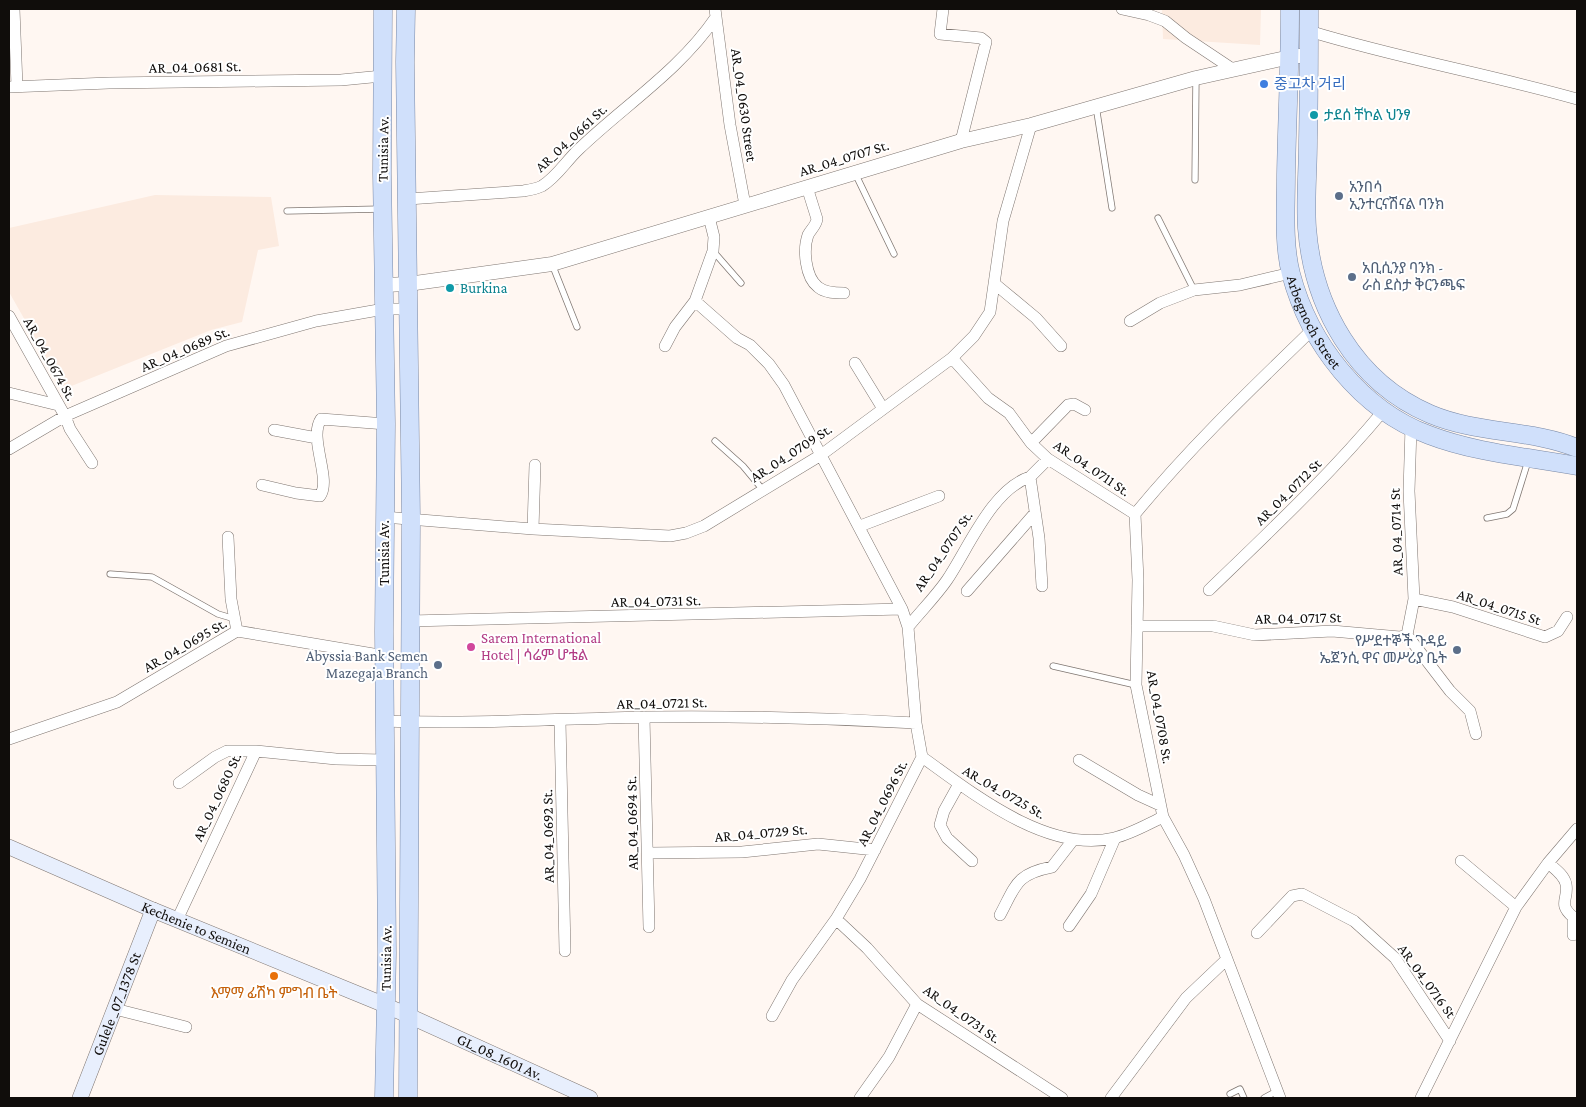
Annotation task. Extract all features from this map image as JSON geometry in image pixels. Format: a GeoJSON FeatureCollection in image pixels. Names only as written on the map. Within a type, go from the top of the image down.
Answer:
{"type":"FeatureCollection","features":[{"type":"Feature","properties":{"kind":"main road","name":"Tunisia Av."},"geometry":{"type":"LineString","coordinates":[[383,9],[386,424],[384,760],[387,953],[384,1098]]}},
{"type":"Feature","properties":{"kind":"main road","name":"Tunisia Av."},"geometry":{"type":"LineString","coordinates":[[406,9],[404,62],[408,199],[411,519],[408,722],[408,1098]]}},
{"type":"Feature","properties":{"kind":"main road","name":"Arbegnoch Street"},"geometry":{"type":"LineString","coordinates":[[1290,9],[1286,200],[1291,273],[1313,329],[1344,374],[1361,392],[1384,410],[1411,427],[1448,441],[1577,466]]}},
{"type":"Feature","properties":{"kind":"main road","name":"Arbegnoch Street"},"geometry":{"type":"LineString","coordinates":[[1309,9],[1307,226],[1309,244],[1313,270],[1323,302],[1348,347],[1380,382],[1417,408],[1459,423],[1530,436],[1577,448]]}},
{"type":"Feature","properties":{"kind":"main road","name":"Kechenie to Semien"},"geometry":{"type":"LineString","coordinates":[[9,846],[153,910],[408,1015]]}},
{"type":"Feature","properties":{"kind":"main road","name":"Gulele _07_1378 St"},"geometry":{"type":"LineString","coordinates":[[80,1098],[153,910]]}},
{"type":"Feature","properties":{"kind":"main road","name":"GL_08_1601 Av."},"geometry":{"type":"LineString","coordinates":[[408,1015],[590,1098]]}},
{"type":"Feature","properties":{"kind":"street"},"geometry":{"type":"LineString","coordinates":[[13,86],[14,9]]}},
{"type":"Feature","properties":{"kind":"street"},"geometry":{"type":"LineString","coordinates":[[943,9],[940,34],[982,38],[986,42],[961,141]]}},
{"type":"Feature","properties":{"kind":"street"},"geometry":{"type":"LineString","coordinates":[[1122,9],[1165,21],[1186,38],[1234,70]]}},
{"type":"Feature","properties":{"kind":"street"},"geometry":{"type":"LineString","coordinates":[[1164,9],[1165,21]]}},
{"type":"Feature","properties":{"kind":"street","name":"AR_04_0661 St."},"geometry":{"type":"LineString","coordinates":[[408,199],[523,191],[541,187],[578,150],[667,73],[697,43],[715,13]]}},
{"type":"Feature","properties":{"kind":"street","name":"AR_04_0630 Street"},"geometry":{"type":"LineString","coordinates":[[715,13],[735,160],[745,205]]}},
{"type":"Feature","properties":{"kind":"street"},"geometry":{"type":"LineString","coordinates":[[1309,31],[1348,43],[1525,84],[1577,99]]}},
{"type":"Feature","properties":{"kind":"street","name":"AR_04_0707 St."},"geometry":{"type":"LineString","coordinates":[[384,285],[408,284],[552,264],[961,141],[1031,125],[1196,78],[1290,57],[1308,55]]}},
{"type":"Feature","properties":{"kind":"street","name":"AR_04_0681 St."},"geometry":{"type":"LineString","coordinates":[[13,86],[341,80],[382,76]]}},
{"type":"Feature","properties":{"kind":"street","name":"AR_04_0709 St."},"geometry":{"type":"LineString","coordinates":[[384,517],[533,529],[670,536],[686,533],[704,526],[821,455],[952,358],[984,324],[990,312],[1003,221],[1031,125]]}},
{"type":"Feature","properties":{"kind":"street"},"geometry":{"type":"LineString","coordinates":[[807,186],[817,219],[817,224],[807,237],[805,249],[813,281],[822,290],[844,293]]}},
{"type":"Feature","properties":{"kind":"street"},"geometry":{"type":"LineString","coordinates":[[665,346],[675,327],[695,301],[712,251],[714,237],[709,217]]}},
{"type":"Feature","properties":{"kind":"street"},"geometry":{"type":"LineString","coordinates":[[1130,321],[1160,303],[1194,290],[1240,285],[1291,273]]}},
{"type":"Feature","properties":{"kind":"street"},"geometry":{"type":"LineString","coordinates":[[995,284],[1036,318],[1061,346]]}},
{"type":"Feature","properties":{"kind":"street","name":"AR_04_0696 St."},"geometry":{"type":"LineString","coordinates":[[695,301],[737,338],[750,345],[769,364],[784,385],[860,526],[902,609],[908,627],[916,724],[922,757],[875,850],[836,919],[792,980],[772,1016]]}},
{"type":"Feature","properties":{"kind":"street","name":"AR_04_0689 St."},"geometry":{"type":"LineString","coordinates":[[9,449],[65,416],[226,346],[316,321],[384,309],[409,309]]}},
{"type":"Feature","properties":{"kind":"street","name":"AR_04_0674 St."},"geometry":{"type":"LineString","coordinates":[[9,316],[65,416],[70,429],[92,463]]}},
{"type":"Feature","properties":{"kind":"street"},"geometry":{"type":"LineString","coordinates":[[1135,514],[1173,468],[1225,412],[1313,329]]}},
{"type":"Feature","properties":{"kind":"street","name":"AR_04_0711 St."},"geometry":{"type":"LineString","coordinates":[[952,358],[988,398],[1008,413],[1031,443],[1048,459],[1135,514]]}},
{"type":"Feature","properties":{"kind":"street"},"geometry":{"type":"LineString","coordinates":[[855,364],[882,408]]}},
{"type":"Feature","properties":{"kind":"street"},"geometry":{"type":"LineString","coordinates":[[9,393],[58,405]]}},
{"type":"Feature","properties":{"kind":"street"},"geometry":{"type":"LineString","coordinates":[[1031,443],[1068,405],[1074,404],[1085,410]]}},
{"type":"Feature","properties":{"kind":"street","name":"AR_04_0712 St"},"geometry":{"type":"LineString","coordinates":[[1209,590],[1302,502],[1355,446],[1384,410]]}},
{"type":"Feature","properties":{"kind":"street"},"geometry":{"type":"LineString","coordinates":[[262,485],[296,493],[320,496],[322,494],[322,482],[318,423],[321,419],[386,424]]}},
{"type":"Feature","properties":{"kind":"street","name":"AR_04_0714 St"},"geometry":{"type":"LineString","coordinates":[[1403,636],[1414,599],[1409,491],[1411,427]]}},
{"type":"Feature","properties":{"kind":"street"},"geometry":{"type":"LineString","coordinates":[[274,430],[318,438]]}},
{"type":"Feature","properties":{"kind":"street","name":"AR_04_0707 St."},"geometry":{"type":"LineString","coordinates":[[908,627],[946,583],[983,520],[1014,484],[1030,478],[1048,459]]}},
{"type":"Feature","properties":{"kind":"street"},"geometry":{"type":"LineString","coordinates":[[533,529],[535,465]]}},
{"type":"Feature","properties":{"kind":"street"},"geometry":{"type":"LineString","coordinates":[[1030,478],[1042,586]]}},
{"type":"Feature","properties":{"kind":"street"},"geometry":{"type":"LineString","coordinates":[[860,526],[939,496]]}},
{"type":"Feature","properties":{"kind":"street"},"geometry":{"type":"LineString","coordinates":[[967,591],[1035,513]]}},
{"type":"Feature","properties":{"kind":"street","name":"AR_04_0708 St."},"geometry":{"type":"LineString","coordinates":[[1135,514],[1138,580],[1136,684],[1160,804],[1164,817],[1204,899],[1279,1094]]}},
{"type":"Feature","properties":{"kind":"street"},"geometry":{"type":"LineString","coordinates":[[228,537],[231,598],[236,625]]}},
{"type":"Feature","properties":{"kind":"street","name":"AR_04_0715 St"},"geometry":{"type":"LineString","coordinates":[[1414,599],[1453,607],[1545,637],[1558,632],[1567,617]]}},
{"type":"Feature","properties":{"kind":"street","name":"AR_04_0731 St."},"geometry":{"type":"LineString","coordinates":[[410,621],[902,609]]}},
{"type":"Feature","properties":{"kind":"street","name":"AR_04_0695 St."},"geometry":{"type":"LineString","coordinates":[[9,739],[117,702],[236,625],[385,656]]}},
{"type":"Feature","properties":{"kind":"street","name":"AR_04_0717 St"},"geometry":{"type":"LineString","coordinates":[[1137,626],[1213,626],[1254,635],[1332,631],[1403,636]]}},
{"type":"Feature","properties":{"kind":"street"},"geometry":{"type":"LineString","coordinates":[[1403,636],[1450,691],[1470,710],[1476,734]]}},
{"type":"Feature","properties":{"kind":"street","name":"AR_04_0721 St."},"geometry":{"type":"LineString","coordinates":[[384,721],[560,721],[644,717],[762,717],[916,724]]}},
{"type":"Feature","properties":{"kind":"street","name":"AR_04_0694 St."},"geometry":{"type":"LineString","coordinates":[[644,717],[649,854],[649,928]]}},
{"type":"Feature","properties":{"kind":"street","name":"AR_04_0692 St."},"geometry":{"type":"LineString","coordinates":[[560,721],[565,951]]}},
{"type":"Feature","properties":{"kind":"street"},"geometry":{"type":"LineString","coordinates":[[179,783],[215,757],[227,751],[256,751]]}},
{"type":"Feature","properties":{"kind":"street","name":"AR_04_0680 St."},"geometry":{"type":"LineString","coordinates":[[177,920],[256,751],[336,759],[384,760]]}},
{"type":"Feature","properties":{"kind":"street","name":"AR_04_0725 St."},"geometry":{"type":"LineString","coordinates":[[922,757],[959,784],[1008,814],[1041,831],[1073,840],[1115,838],[1164,817]]}},
{"type":"Feature","properties":{"kind":"street"},"geometry":{"type":"LineString","coordinates":[[1079,760],[1138,795],[1160,804]]}},
{"type":"Feature","properties":{"kind":"street"},"geometry":{"type":"LineString","coordinates":[[959,784],[944,811],[940,825],[947,838],[972,861]]}},
{"type":"Feature","properties":{"kind":"street","name":"AR_04_0716 St"},"geometry":{"type":"LineString","coordinates":[[1421,1098],[1516,907],[1548,863],[1577,829]]}},
{"type":"Feature","properties":{"kind":"street"},"geometry":{"type":"LineString","coordinates":[[1069,926],[1091,894],[1115,838]]}},
{"type":"Feature","properties":{"kind":"street"},"geometry":{"type":"LineString","coordinates":[[1000,915],[1022,878],[1031,871],[1052,867],[1073,840]]}},
{"type":"Feature","properties":{"kind":"street","name":"AR_04_0729 St."},"geometry":{"type":"LineString","coordinates":[[649,854],[742,852],[818,844],[875,850]]}},
{"type":"Feature","properties":{"kind":"street"},"geometry":{"type":"LineString","coordinates":[[1461,861],[1516,907]]}},
{"type":"Feature","properties":{"kind":"street"},"geometry":{"type":"LineString","coordinates":[[1548,863],[1565,881],[1567,887],[1563,901],[1566,911],[1573,917],[1573,935]]}},
{"type":"Feature","properties":{"kind":"street","name":"AR_04_0716 St"},"geometry":{"type":"LineString","coordinates":[[1257,933],[1292,896],[1302,894],[1354,921],[1395,958],[1450,1041]]}},
{"type":"Feature","properties":{"kind":"street","name":"AR_04_0731 St."},"geometry":{"type":"LineString","coordinates":[[836,919],[867,948],[917,1004],[1062,1098]]}},
{"type":"Feature","properties":{"kind":"street"},"geometry":{"type":"LineString","coordinates":[[1111,1098],[1186,998],[1226,960]]}},
{"type":"Feature","properties":{"kind":"street"},"geometry":{"type":"LineString","coordinates":[[860,1098],[889,1057],[917,1004]]}},
{"type":"Feature","properties":{"kind":"street"},"geometry":{"type":"LineString","coordinates":[[115,1009],[186,1027]]}},
{"type":"Feature","properties":{"kind":"lane"},"geometry":{"type":"LineString","coordinates":[[1195,180],[1196,78]]}},
{"type":"Feature","properties":{"kind":"lane"},"geometry":{"type":"LineString","coordinates":[[1096,105],[1112,208]]}},
{"type":"Feature","properties":{"kind":"lane"},"geometry":{"type":"LineString","coordinates":[[854,172],[894,254]]}},
{"type":"Feature","properties":{"kind":"lane"},"geometry":{"type":"LineString","coordinates":[[287,211],[383,209]]}},
{"type":"Feature","properties":{"kind":"lane"},"geometry":{"type":"LineString","coordinates":[[1158,218],[1194,290]]}},
{"type":"Feature","properties":{"kind":"lane"},"geometry":{"type":"LineString","coordinates":[[712,251],[741,283]]}},
{"type":"Feature","properties":{"kind":"lane"},"geometry":{"type":"LineString","coordinates":[[552,264],[577,327]]}},
{"type":"Feature","properties":{"kind":"lane"},"geometry":{"type":"LineString","coordinates":[[715,441],[743,466],[763,490]]}},
{"type":"Feature","properties":{"kind":"lane"},"geometry":{"type":"LineString","coordinates":[[1488,518],[1507,514],[1513,509],[1528,458]]}},
{"type":"Feature","properties":{"kind":"lane"},"geometry":{"type":"LineString","coordinates":[[110,574],[152,577],[236,625]]}},
{"type":"Feature","properties":{"kind":"lane"},"geometry":{"type":"LineString","coordinates":[[1053,666],[1136,684]]}},
{"type":"Feature","properties":{"kind":"lane"},"geometry":{"type":"LineString","coordinates":[[1230,1094],[1240,1089],[1244,1098]]}},
{"type":"Feature","properties":{"kind":"lane"},"geometry":{"type":"LineString","coordinates":[[1264,1098],[1279,1094]]}},
{"type":"Feature","properties":{"kind":"shaded area"},"geometry":{"type":"Polygon","coordinates":[[[1162,9],[1261,9],[1260,45],[1163,39],[1162,9]]]}},
{"type":"Feature","properties":{"kind":"shaded area"},"geometry":{"type":"Polygon","coordinates":[[[155,195],[271,197],[279,246],[258,250],[242,322],[211,330],[64,389],[9,292],[9,228],[155,195]]]}},
{"type":"Feature","properties":{"kind":"place","name":"중고차 거리"},"geometry":{"type":"Point","coordinates":[1264,84]}},
{"type":"Feature","properties":{"kind":"place","name":"ታደሰ ቸኮል ህንፃ"},"geometry":{"type":"Point","coordinates":[1314,115]}},
{"type":"Feature","properties":{"kind":"place","name":"አንበሳ ኢንተርናሽናል ባንክ"},"geometry":{"type":"Point","coordinates":[1339,196]}},
{"type":"Feature","properties":{"kind":"place","name":"አቢሲንያ ባንክ - ራስ ደስታ ቅርንጫፍ"},"geometry":{"type":"Point","coordinates":[1352,277]}},
{"type":"Feature","properties":{"kind":"place","name":"Burkina"},"geometry":{"type":"Point","coordinates":[450,288]}},
{"type":"Feature","properties":{"kind":"place","name":"Sarem International Hotel | ሳሬም ሆቴል"},"geometry":{"type":"Point","coordinates":[471,647]}},
{"type":"Feature","properties":{"kind":"place","name":"የሥደተኞች ጉዳይ ኤጀንሲ ዋና መሥሪያ ቤት"},"geometry":{"type":"Point","coordinates":[1457,650]}},
{"type":"Feature","properties":{"kind":"place","name":"Abyssia Bank Semen Mazegaja Branch"},"geometry":{"type":"Point","coordinates":[438,665]}},
{"type":"Feature","properties":{"kind":"place","name":"እማማ ፊሽካ ምግብ ቤት"},"geometry":{"type":"Point","coordinates":[274,976]}}]}
